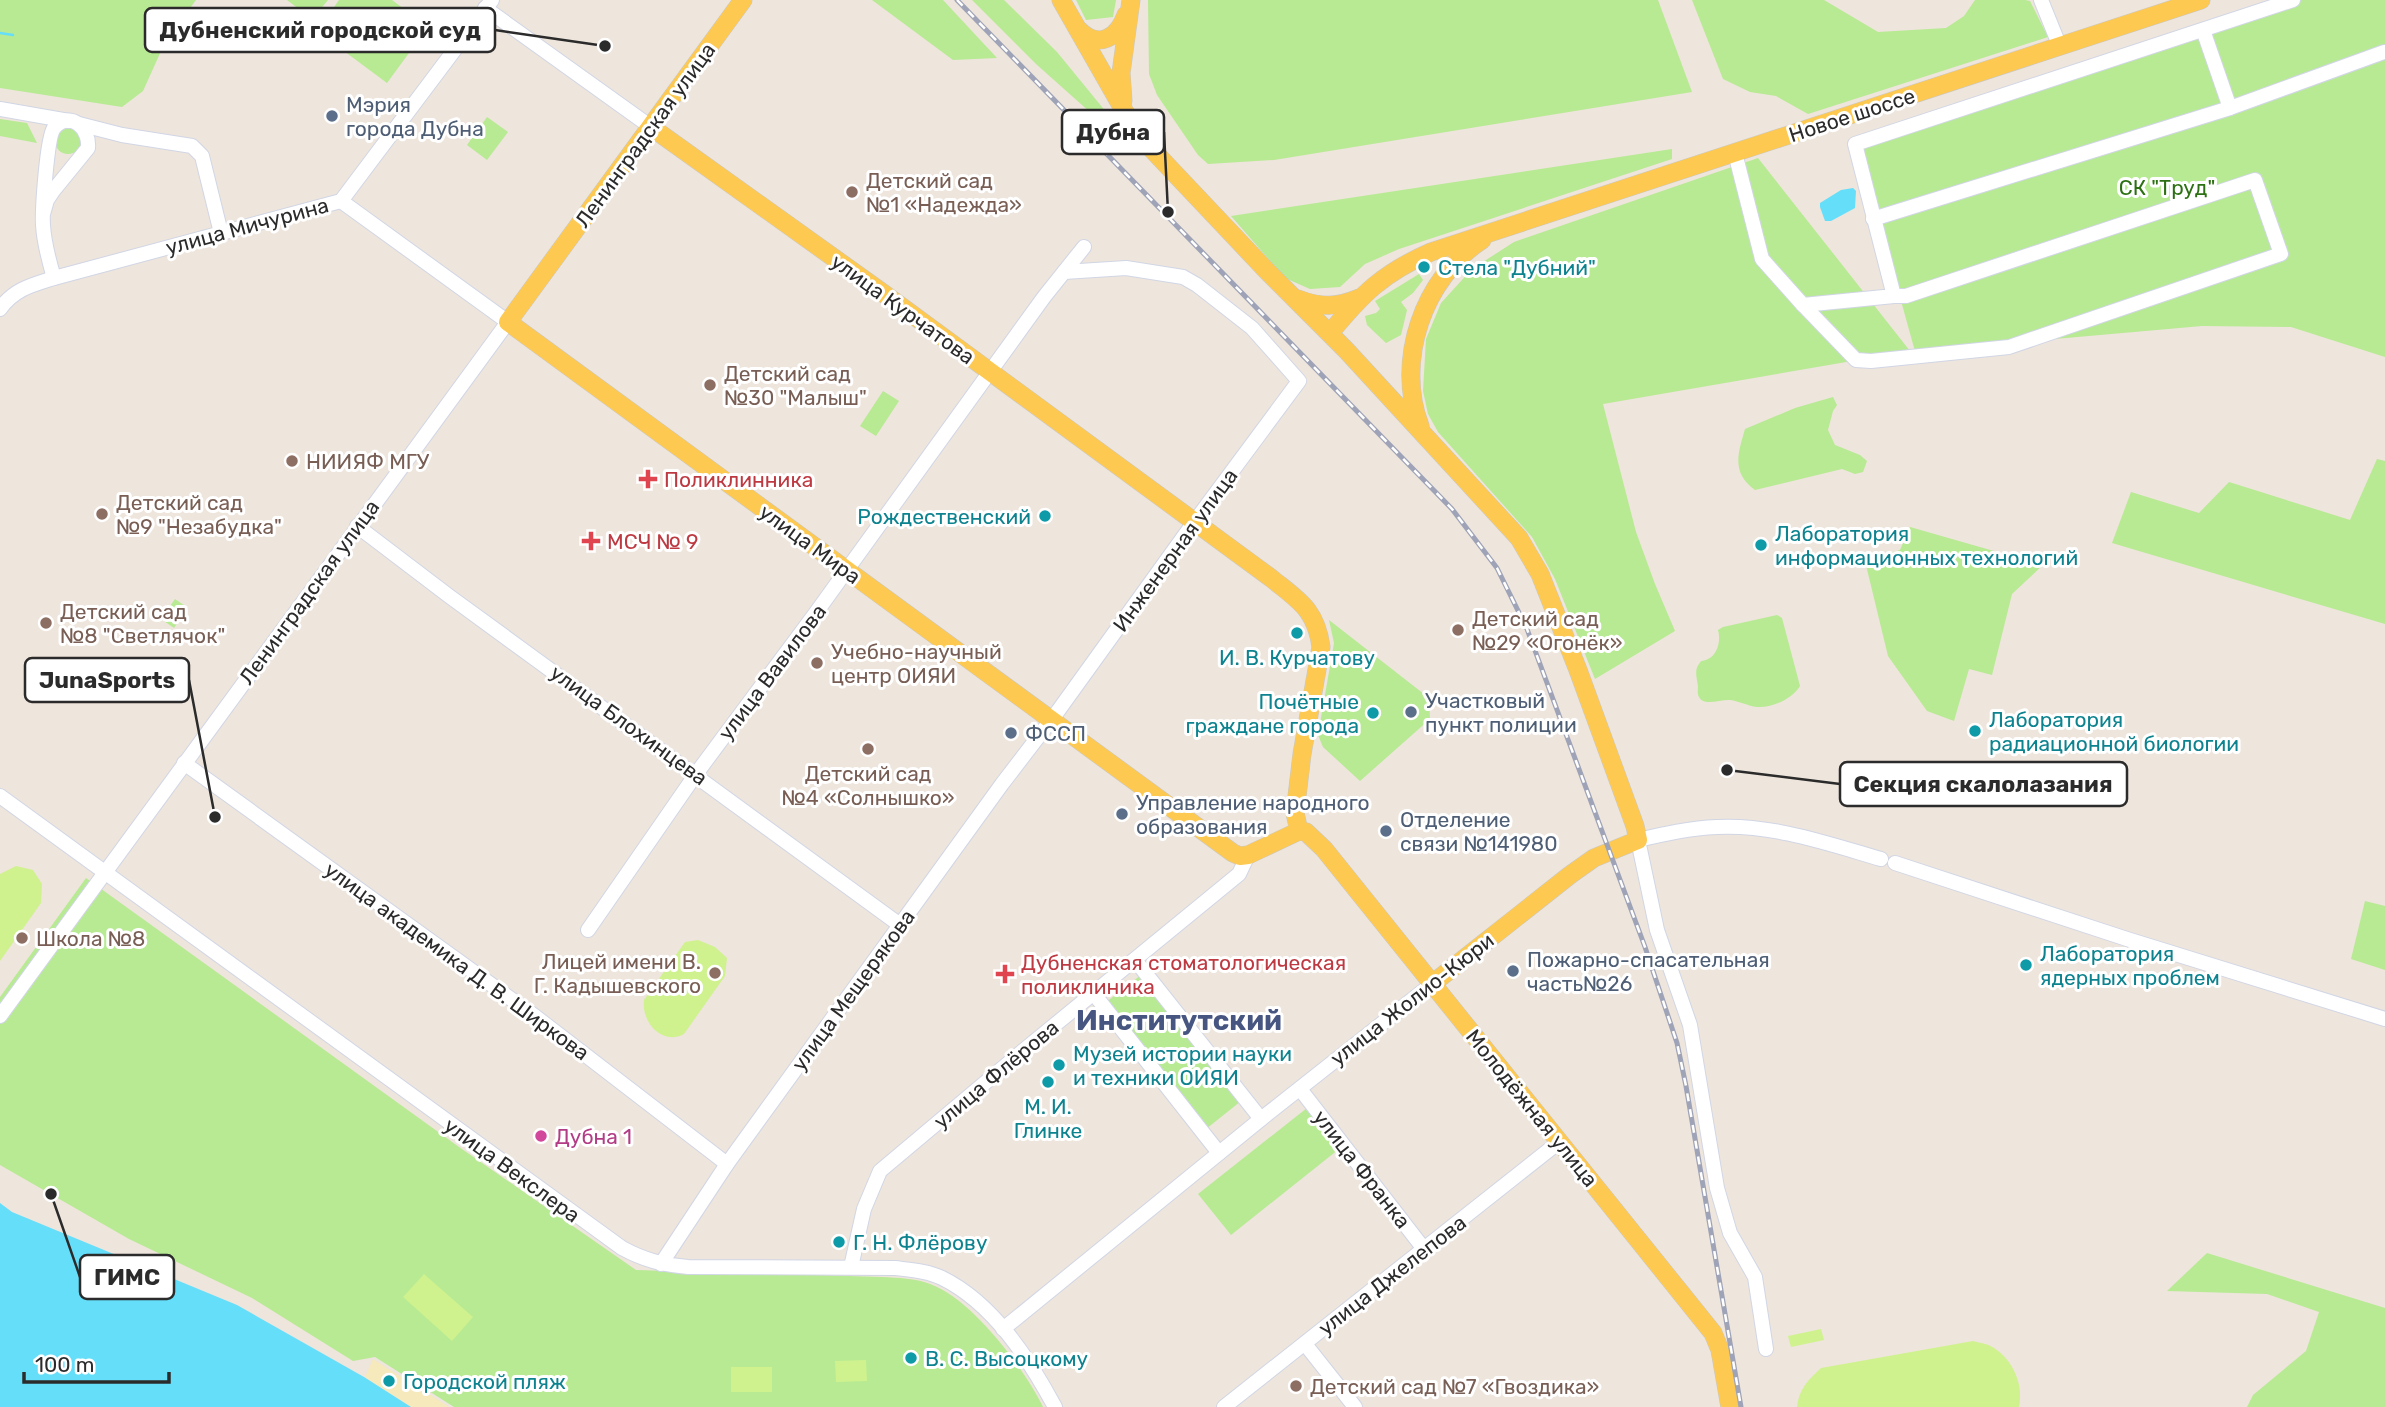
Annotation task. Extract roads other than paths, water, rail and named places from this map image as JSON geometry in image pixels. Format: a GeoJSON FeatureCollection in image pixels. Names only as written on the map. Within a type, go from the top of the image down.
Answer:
{"type":"FeatureCollection","features":[{"type":"Feature","properties":{"kind":"main road","name":"Ленинградская улица"},"geometry":{"type":"LineString","coordinates":[[508,322],[743,0]]}},
{"type":"Feature","properties":{"kind":"main road"},"geometry":{"type":"LineString","coordinates":[[1061,0],[1145,142],[1292,297],[1330,333]]}},
{"type":"Feature","properties":{"kind":"main road"},"geometry":{"type":"LineString","coordinates":[[1079,30],[1086,37],[1095,40],[1113,36],[1124,19],[1131,0]]}},
{"type":"Feature","properties":{"kind":"main road"},"geometry":{"type":"LineString","coordinates":[[1125,111],[1121,73],[1131,0]]}},
{"type":"Feature","properties":{"kind":"main road","name":"Новое шоссе"},"geometry":{"type":"LineString","coordinates":[[1638,840],[1578,670],[1540,574],[1524,546],[1508,524],[1330,333],[1359,298],[1387,274],[1431,252],[2200,0]]}},
{"type":"Feature","properties":{"kind":"main road","name":"улица Курчатова"},"geometry":{"type":"LineString","coordinates":[[651,127],[1195,522],[1303,604],[1319,629],[1321,647],[1295,813],[1299,831]]}},
{"type":"Feature","properties":{"kind":"main road","name":"Новое шоссе"},"geometry":{"type":"LineString","coordinates":[[1423,432],[1414,407],[1412,377],[1413,351],[1421,318],[1445,274],[1476,244],[1502,230]]}},
{"type":"Feature","properties":{"kind":"main road"},"geometry":{"type":"LineString","coordinates":[[1431,252],[1442,256],[1445,274]]}},
{"type":"Feature","properties":{"kind":"main road","name":"Новое шоссе"},"geometry":{"type":"LineString","coordinates":[[1292,297],[1326,307],[1359,298]]}},
{"type":"Feature","properties":{"kind":"main road","name":"улица Мира"},"geometry":{"type":"LineString","coordinates":[[508,322],[1220,845],[1240,856],[1248,855]]}},
{"type":"Feature","properties":{"kind":"main road"},"geometry":{"type":"LineString","coordinates":[[1390,397],[1398,396],[1406,390],[1412,377]]}},
{"type":"Feature","properties":{"kind":"main road"},"geometry":{"type":"LineString","coordinates":[[1248,855],[1299,831]]}},
{"type":"Feature","properties":{"kind":"main road","name":"Молодёжная улица"},"geometry":{"type":"LineString","coordinates":[[1299,831],[1306,832],[1324,849],[1713,1332],[1720,1350],[1730,1407]]}},
{"type":"Feature","properties":{"kind":"main road","name":"улица Жолио-Кюри"},"geometry":{"type":"LineString","coordinates":[[1432,984],[1594,858],[1638,840]]}},
{"type":"Feature","properties":{"kind":"street"},"geometry":{"type":"LineString","coordinates":[[2041,0],[2060,47]]}},
{"type":"Feature","properties":{"kind":"street"},"geometry":{"type":"LineString","coordinates":[[1894,296],[1855,144],[2293,0]]}},
{"type":"Feature","properties":{"kind":"street","name":"улица Курчатова"},"geometry":{"type":"LineString","coordinates":[[488,4],[651,127]]}},
{"type":"Feature","properties":{"kind":"street","name":"улица Мичурина"},"geometry":{"type":"LineString","coordinates":[[0,309],[7,299],[21,289],[54,278],[341,201],[488,4]]}},
{"type":"Feature","properties":{"kind":"street"},"geometry":{"type":"LineString","coordinates":[[2203,30],[2230,108]]}},
{"type":"Feature","properties":{"kind":"street"},"geometry":{"type":"LineString","coordinates":[[1873,219],[2230,108],[2384,52]]}},
{"type":"Feature","properties":{"kind":"street"},"geometry":{"type":"LineString","coordinates":[[0,109],[122,135],[192,146],[202,156],[221,233]]}},
{"type":"Feature","properties":{"kind":"street"},"geometry":{"type":"LineString","coordinates":[[24,112],[42,124],[54,153],[69,161],[122,135]]}},
{"type":"Feature","properties":{"kind":"street"},"geometry":{"type":"LineString","coordinates":[[43,214],[47,200],[83,153],[89,139],[86,131],[75,123],[62,123],[54,128],[50,141],[43,214],[46,247],[54,278]]}},
{"type":"Feature","properties":{"kind":"street"},"geometry":{"type":"LineString","coordinates":[[1735,153],[1762,259],[1803,305],[1856,360],[1871,361],[2009,347],[2281,254],[2255,180],[1906,296],[1803,305]]}},
{"type":"Feature","properties":{"kind":"street","name":"улица Мира"},"geometry":{"type":"LineString","coordinates":[[341,201],[508,322]]}},
{"type":"Feature","properties":{"kind":"street","name":"улица Вавилова"},"geometry":{"type":"LineString","coordinates":[[588,930],[696,774],[989,372],[1084,247]]}},
{"type":"Feature","properties":{"kind":"street","name":"Инженерная улица"},"geometry":{"type":"LineString","coordinates":[[1052,719],[1300,381],[1252,328],[1183,277],[1126,268],[1064,272]]}},
{"type":"Feature","properties":{"kind":"street","name":"Ленинградская улица"},"geometry":{"type":"LineString","coordinates":[[0,1016],[508,322]]}},
{"type":"Feature","properties":{"kind":"street","name":"улица Блохинцева"},"geometry":{"type":"LineString","coordinates":[[357,526],[900,925]]}},
{"type":"Feature","properties":{"kind":"street","name":"улица Мещерякова"},"geometry":{"type":"LineString","coordinates":[[661,1264],[727,1164],[1052,719]]}},
{"type":"Feature","properties":{"kind":"street","name":"улица академика Д. В. Ширкова"},"geometry":{"type":"LineString","coordinates":[[184,763],[537,1018],[727,1164]]}},
{"type":"Feature","properties":{"kind":"street","name":"улица Векслера"},"geometry":{"type":"LineString","coordinates":[[0,796],[603,1236],[643,1259],[661,1264],[895,1268],[942,1278],[961,1290],[1003,1329],[1028,1362],[1055,1407]]}},
{"type":"Feature","properties":{"kind":"street","name":"улица Жолио-Кюри"},"geometry":{"type":"LineString","coordinates":[[1638,840],[1699,828],[1739,827],[1807,839],[1881,859]]}},
{"type":"Feature","properties":{"kind":"street"},"geometry":{"type":"LineString","coordinates":[[1638,840],[1657,930],[1690,1025],[1717,1188],[1730,1233],[1755,1277],[1766,1349]]}},
{"type":"Feature","properties":{"kind":"street","name":"улица Флёрова"},"geometry":{"type":"LineString","coordinates":[[851,1267],[864,1209],[880,1171],[1239,874],[1248,855]]}},
{"type":"Feature","properties":{"kind":"street"},"geometry":{"type":"LineString","coordinates":[[1895,863],[2385,1019]]}},
{"type":"Feature","properties":{"kind":"street"},"geometry":{"type":"LineString","coordinates":[[1135,960],[1261,1119]]}},
{"type":"Feature","properties":{"kind":"street","name":"улица Жолио-Кюри"},"geometry":{"type":"LineString","coordinates":[[1003,1329],[1432,984]]}},
{"type":"Feature","properties":{"kind":"street"},"geometry":{"type":"LineString","coordinates":[[1094,995],[1219,1153]]}},
{"type":"Feature","properties":{"kind":"street","name":"улица Франка"},"geometry":{"type":"LineString","coordinates":[[1300,1088],[1424,1250]]}},
{"type":"Feature","properties":{"kind":"street","name":"улица Джелепова"},"geometry":{"type":"LineString","coordinates":[[1224,1407],[1559,1142]]}},
{"type":"Feature","properties":{"kind":"street"},"geometry":{"type":"LineString","coordinates":[[1305,1343],[1355,1407]]}},
{"type":"Feature","properties":{"kind":"water"},"geometry":{"type":"Polygon","coordinates":[[[1853,188],[1856,191],[1855,208],[1831,221],[1825,221],[1820,203],[1841,190],[1853,188]]]}},
{"type":"Feature","properties":{"kind":"water"},"geometry":{"type":"Polygon","coordinates":[[[0,1203],[12,1212],[237,1305],[364,1377],[411,1407],[0,1407],[0,1203]]]}},
{"type":"Feature","properties":{"kind":"waterway"},"geometry":{"type":"LineString","coordinates":[[0,33],[13,35]]}},
{"type":"Feature","properties":{"kind":"railway"},"geometry":{"type":"LineString","coordinates":[[957,0],[1452,509],[1497,568],[1527,629],[1645,947],[1677,1043],[1741,1407]]}},
{"type":"Feature","properties":{"kind":"place","name":"Дубненский городской суд"},"geometry":{"type":"Point","coordinates":[605,46]}},
{"type":"Feature","properties":{"kind":"place","name":"Мэрия города Дубна"},"geometry":{"type":"Point","coordinates":[332,116]}},
{"type":"Feature","properties":{"kind":"place","name":"Детский сад №1 «Надежда»"},"geometry":{"type":"Point","coordinates":[852,192]}},
{"type":"Feature","properties":{"kind":"place","name":"Дубна"},"geometry":{"type":"Point","coordinates":[1168,212]}},
{"type":"Feature","properties":{"kind":"place","name":"Стела \"Дубний\""},"geometry":{"type":"Point","coordinates":[1424,267]}},
{"type":"Feature","properties":{"kind":"place","name":"Детский сад №30 \"Малыш\""},"geometry":{"type":"Point","coordinates":[710,385]}},
{"type":"Feature","properties":{"kind":"place","name":"НИИЯФ МГУ"},"geometry":{"type":"Point","coordinates":[292,461]}},
{"type":"Feature","properties":{"kind":"place","name":"Поликлинника"},"geometry":{"type":"Point","coordinates":[648,479]}},
{"type":"Feature","properties":{"kind":"place","name":"Детский сад №9 \"Незабудка\""},"geometry":{"type":"Point","coordinates":[102,514]}},
{"type":"Feature","properties":{"kind":"place","name":"Рождественский"},"geometry":{"type":"Point","coordinates":[1045,516]}},
{"type":"Feature","properties":{"kind":"place","name":"МСЧ № 9"},"geometry":{"type":"Point","coordinates":[591,541]}},
{"type":"Feature","properties":{"kind":"place","name":"Лаборатория информационных технологий"},"geometry":{"type":"Point","coordinates":[1761,545]}},
{"type":"Feature","properties":{"kind":"place","name":"Детский сад №8 \"Светлячок\""},"geometry":{"type":"Point","coordinates":[46,623]}},
{"type":"Feature","properties":{"kind":"place","name":"Детский сад №29 «Огонёк»"},"geometry":{"type":"Point","coordinates":[1458,630]}},
{"type":"Feature","properties":{"kind":"place","name":"И. В. Курчатову"},"geometry":{"type":"Point","coordinates":[1297,633]}},
{"type":"Feature","properties":{"kind":"place","name":"Учебно-научный центр ОИЯИ"},"geometry":{"type":"Point","coordinates":[817,663]}},
{"type":"Feature","properties":{"kind":"place","name":"Участковый пункт полиции"},"geometry":{"type":"Point","coordinates":[1411,712]}},
{"type":"Feature","properties":{"kind":"place","name":"Почётные граждане города"},"geometry":{"type":"Point","coordinates":[1373,713]}},
{"type":"Feature","properties":{"kind":"place","name":"Лаборатория радиационной биологии"},"geometry":{"type":"Point","coordinates":[1975,731]}},
{"type":"Feature","properties":{"kind":"place","name":"ФССП"},"geometry":{"type":"Point","coordinates":[1011,733]}},
{"type":"Feature","properties":{"kind":"place","name":"Детский сад №4 «Солнышко»"},"geometry":{"type":"Point","coordinates":[868,749]}},
{"type":"Feature","properties":{"kind":"place","name":"Секция скалолазания"},"geometry":{"type":"Point","coordinates":[1727,770]}},
{"type":"Feature","properties":{"kind":"place","name":"Управление народного образования"},"geometry":{"type":"Point","coordinates":[1122,814]}},
{"type":"Feature","properties":{"kind":"place","name":"JunaSports"},"geometry":{"type":"Point","coordinates":[215,817]}},
{"type":"Feature","properties":{"kind":"place","name":"Отделение связи №141980"},"geometry":{"type":"Point","coordinates":[1386,831]}},
{"type":"Feature","properties":{"kind":"place","name":"Школа №8"},"geometry":{"type":"Point","coordinates":[22,938]}},
{"type":"Feature","properties":{"kind":"place","name":"Лаборатория ядерных проблем"},"geometry":{"type":"Point","coordinates":[2026,965]}},
{"type":"Feature","properties":{"kind":"place","name":"Пожарно-спасательная часть№26"},"geometry":{"type":"Point","coordinates":[1513,971]}},
{"type":"Feature","properties":{"kind":"place","name":"Лицей имени В. Г. Кадышевского"},"geometry":{"type":"Point","coordinates":[715,973]}},
{"type":"Feature","properties":{"kind":"place","name":"Дубненская стоматологическая поликлиника"},"geometry":{"type":"Point","coordinates":[1005,974]}},
{"type":"Feature","properties":{"kind":"place","name":"Музей истории науки и техники ОИЯИ"},"geometry":{"type":"Point","coordinates":[1059,1065]}},
{"type":"Feature","properties":{"kind":"place","name":"М. И. Глинке"},"geometry":{"type":"Point","coordinates":[1048,1082]}},
{"type":"Feature","properties":{"kind":"place","name":"Дубна 1"},"geometry":{"type":"Point","coordinates":[541,1136]}},
{"type":"Feature","properties":{"kind":"place","name":"ГИМС"},"geometry":{"type":"Point","coordinates":[51,1194]}},
{"type":"Feature","properties":{"kind":"place","name":"Г. Н. Флёрову"},"geometry":{"type":"Point","coordinates":[839,1242]}},
{"type":"Feature","properties":{"kind":"place","name":"В. С. Высоцкому"},"geometry":{"type":"Point","coordinates":[911,1358]}},
{"type":"Feature","properties":{"kind":"place","name":"Городской пляж"},"geometry":{"type":"Point","coordinates":[389,1381]}},
{"type":"Feature","properties":{"kind":"place","name":"Детский сад №7 «Гвоздика»"},"geometry":{"type":"Point","coordinates":[1296,1386]}},
{"type":"Feature","properties":{"kind":"district","name":"Институтский"},"geometry":{"type":"Point","coordinates":[1179,1020]}},
{"type":"Feature","properties":{"kind":"park label","name":"СК \"Труд\""},"geometry":{"type":"Point","coordinates":[2167,187]}}]}
